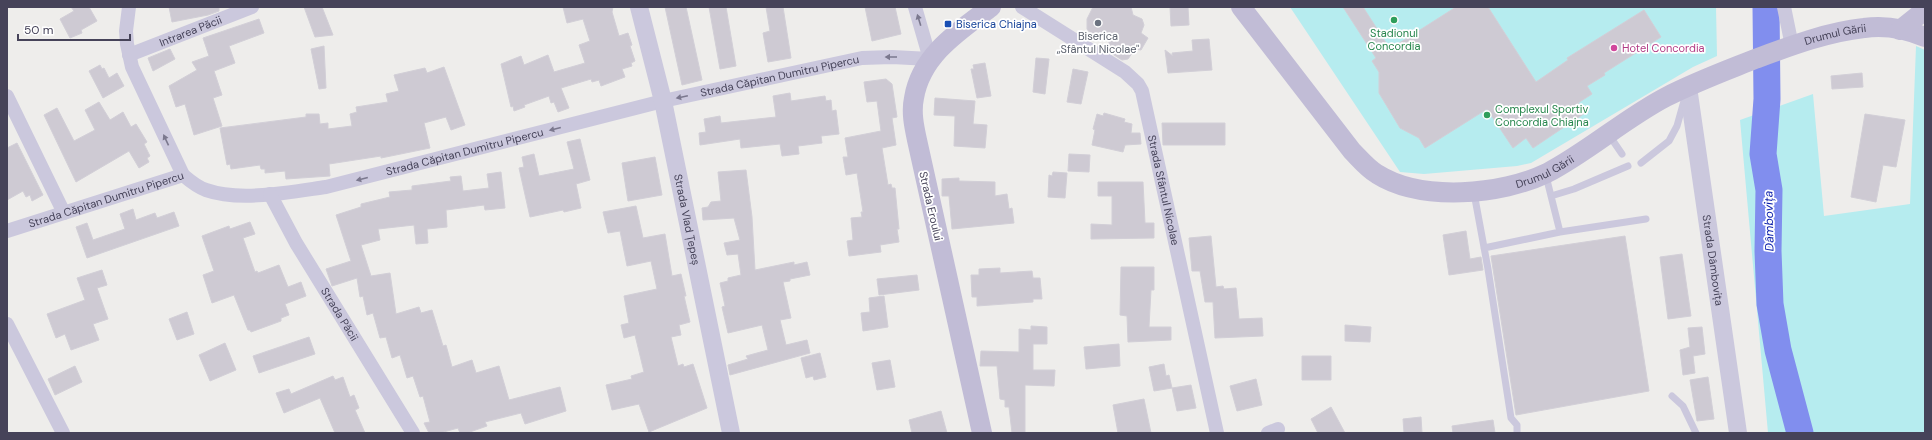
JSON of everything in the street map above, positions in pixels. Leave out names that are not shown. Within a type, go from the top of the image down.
[{"type":"main road","name":"Strada Eroului","points":[[982,433],[917,140],[913,115],[914,98],[917,85],[930,59],[943,44],[991,7]]},
{"type":"main road","name":"Drumul Gării","points":[[1241,7],[1352,151],[1364,164],[1378,174],[1403,186],[1434,191],[1473,191],[1512,185],[1545,174],[1588,148],[1659,101],[1720,73],[1789,47],[1844,31],[1864,28],[1900,30],[1925,37]]},
{"type":"main road","points":[[1900,30],[1925,10]]},
{"type":"street","points":[[129,7],[126,31],[129,54],[138,79],[183,175]]},
{"type":"street","name":"Intrarea Păcii","points":[[129,54],[252,7]]},
{"type":"street","name":"Strada Vlad Țepeș","points":[[639,7],[663,101],[732,433]]},
{"type":"street","points":[[915,7],[930,59]]},
{"type":"street","name":"Strada Sfântul Nicolae","points":[[1022,7],[1125,72],[1138,84],[1142,91],[1217,433]]},
{"type":"street","points":[[1784,7],[1789,47]]},
{"type":"street","name":"Strada Căpitan Dumitru Pipercu","points":[[7,231],[183,175],[192,183],[207,191],[236,195],[270,194],[326,187],[663,101],[862,58],[892,57],[930,59]]},
{"type":"street","name":"Strada Dâmbovița","points":[[1688,87],[1738,433]]},
{"type":"street","points":[[7,96],[64,213]]},
{"type":"street","name":"Strada Păcii","points":[[270,194],[296,243],[413,433]]},
{"type":"street","points":[[7,324],[64,433]]},
{"type":"lane","points":[[1641,163],[1669,141],[1677,126],[1688,87]]},
{"type":"lane","points":[[1608,134],[1622,154]]},
{"type":"lane","points":[[1551,196],[1574,189],[1628,166]]},
{"type":"lane","points":[[1545,174],[1560,232]]},
{"type":"lane","points":[[1473,191],[1484,248],[1511,418],[1517,425],[1517,433]]},
{"type":"lane","points":[[1484,248],[1560,232],[1646,219]]},
{"type":"lane","points":[[1672,396],[1683,406],[1696,433]]},
{"type":"shaded area","name":"Complexul Sportiv Concordia Chiajna","points":[[1290,7],[1716,7],[1717,56],[1693,67],[1531,163],[1517,166],[1424,174],[1400,172]]},
{"type":"shaded area","points":[[1916,46],[1925,50],[1925,433],[1768,433],[1740,120],[1813,94],[1824,216],[1910,204]]},
{"type":"building","points":[[71,7],[89,7],[97,21],[81,30],[82,33],[70,38],[60,19],[74,11]]},
{"type":"building","points":[[169,7],[219,7],[219,11],[208,15],[172,22]]},
{"type":"building","points":[[304,7],[322,7],[333,35],[315,37]]},
{"type":"building","points":[[563,7],[613,7],[612,12],[619,36],[628,33],[632,45],[630,46],[635,61],[631,63],[632,66],[622,69],[625,77],[601,86],[599,80],[592,82],[591,79],[561,88],[569,108],[558,112],[554,102],[551,103],[549,96],[524,105],[525,107],[514,111],[513,106],[511,107],[501,64],[521,56],[524,65],[548,55],[554,72],[585,63],[579,45],[590,41],[583,19],[567,23]]},
{"type":"building","points":[[665,7],[686,7],[702,80],[682,85]]},
{"type":"building","points":[[709,7],[726,7],[736,66],[720,69]]},
{"type":"building","points":[[766,7],[783,7],[791,58],[768,62],[763,33],[770,31]]},
{"type":"building","points":[[865,7],[895,7],[901,34],[872,41]]},
{"type":"building","points":[[1093,7],[1131,7],[1133,15],[1142,19],[1144,25],[1141,33],[1148,38],[1141,50],[1135,49],[1128,59],[1122,60],[1111,53],[1107,32],[1096,35],[1091,34],[1087,29],[1087,19]]},
{"type":"building","points":[[1170,7],[1188,7],[1189,25],[1171,26]]},
{"type":"building","points":[[1343,7],[1363,7],[1390,49],[1456,7],[1488,7],[1536,82],[1568,60],[1567,58],[1644,10],[1661,37],[1604,73],[1605,75],[1587,86],[1592,94],[1578,103],[1585,113],[1533,148],[1526,138],[1513,148],[1487,109],[1425,148],[1419,138],[1400,128],[1379,93],[1379,72],[1372,61],[1376,58]]},
{"type":"building","points":[[259,19],[264,33],[229,46],[235,63],[214,71],[222,95],[213,98],[222,126],[194,135],[185,104],[176,107],[169,86],[197,70],[192,62],[209,56],[203,38]]},
{"type":"building","points":[[1209,39],[1212,70],[1168,73],[1165,50],[1173,56],[1172,53],[1193,51],[1192,40]]},
{"type":"building","points":[[324,46],[326,88],[319,89],[311,49]]},
{"type":"building","points":[[170,49],[175,59],[153,71],[148,58]]},
{"type":"building","points":[[1036,58],[1049,59],[1045,94],[1033,92]]},
{"type":"building","points":[[985,63],[991,96],[977,98],[971,69],[974,69],[973,65]]},
{"type":"building","points":[[100,65],[102,69],[104,68],[109,78],[117,73],[124,86],[103,98],[89,71]]},
{"type":"building","points":[[444,67],[465,125],[451,130],[446,117],[424,123],[430,148],[381,158],[381,156],[329,164],[330,176],[286,179],[285,171],[265,173],[265,169],[261,169],[260,165],[231,169],[230,164],[227,165],[220,128],[306,117],[306,114],[319,114],[320,124],[328,123],[328,129],[352,126],[350,114],[357,112],[356,107],[388,102],[386,94],[399,91],[394,75],[425,68],[427,73]]},
{"type":"building","points":[[1073,69],[1088,72],[1081,104],[1067,102]]},
{"type":"building","points":[[1862,73],[1863,87],[1832,89],[1831,76]]},
{"type":"building","points":[[886,79],[892,84],[897,117],[892,118],[896,145],[882,148],[888,185],[891,184],[892,188],[895,188],[899,242],[880,245],[881,252],[849,256],[847,241],[853,240],[851,218],[862,217],[861,212],[863,212],[857,173],[846,175],[843,157],[848,157],[845,138],[881,131],[877,101],[867,102],[864,82]]},
{"type":"building","points":[[790,93],[791,101],[825,96],[826,101],[831,100],[832,111],[836,110],[839,134],[821,136],[822,143],[798,146],[799,154],[782,156],[780,144],[741,148],[740,139],[700,145],[699,133],[706,132],[704,119],[720,116],[721,123],[776,117],[773,96]]},
{"type":"building","points":[[935,98],[975,101],[973,124],[987,125],[985,148],[954,146],[955,116],[934,115]]},
{"type":"building","points":[[99,102],[110,120],[123,112],[131,127],[136,124],[147,142],[144,144],[150,156],[147,158],[149,162],[139,168],[129,151],[76,182],[44,115],[57,108],[74,141],[95,130],[85,110]]},
{"type":"building","points":[[1104,113],[1125,119],[1124,122],[1132,124],[1131,133],[1140,133],[1141,144],[1125,145],[1123,152],[1092,145],[1095,130],[1093,129],[1097,114],[1103,116]]},
{"type":"building","points":[[1865,114],[1905,120],[1896,167],[1883,165],[1876,202],[1851,197]]},
{"type":"building","points":[[1162,123],[1225,123],[1225,145],[1163,145]]},
{"type":"building","points":[[580,139],[590,180],[576,184],[581,208],[530,217],[519,168],[524,167],[522,157],[534,154],[539,176],[574,169],[567,142]]},
{"type":"building","points":[[17,143],[43,195],[32,201],[30,195],[26,197],[23,191],[7,200],[7,148]]},
{"type":"building","points":[[1069,154],[1090,155],[1089,172],[1068,171]]},
{"type":"building","points":[[655,157],[662,195],[628,201],[622,163]]},
{"type":"building","points":[[746,170],[752,217],[755,270],[794,262],[794,265],[807,262],[810,275],[783,282],[791,318],[780,320],[786,345],[807,340],[810,353],[730,375],[728,365],[748,359],[746,356],[768,350],[762,325],[728,333],[722,307],[725,306],[720,283],[728,281],[728,278],[741,275],[738,254],[727,255],[724,243],[740,240],[734,218],[703,220],[702,208],[708,207],[711,202],[721,201],[718,172]]},
{"type":"building","points":[[501,172],[505,208],[485,210],[484,205],[446,210],[447,227],[427,229],[428,243],[416,244],[414,225],[378,229],[380,240],[361,245],[371,276],[390,273],[396,314],[419,307],[421,313],[432,310],[443,346],[446,345],[452,367],[472,360],[476,373],[499,366],[509,400],[560,387],[566,411],[525,424],[521,413],[485,422],[487,426],[467,433],[460,433],[458,428],[440,433],[429,433],[424,423],[430,422],[423,396],[420,397],[413,376],[407,378],[400,355],[392,358],[386,337],[380,338],[373,313],[367,315],[363,296],[360,297],[357,278],[332,286],[326,269],[351,261],[336,215],[361,207],[361,204],[390,197],[389,192],[412,190],[412,186],[451,181],[450,177],[461,176],[463,191],[489,188],[487,174]]},
{"type":"building","points":[[1053,172],[1067,173],[1065,198],[1048,197],[1049,175],[1052,176]]},
{"type":"building","points":[[959,178],[959,181],[995,182],[995,196],[1007,194],[1009,209],[1012,208],[1014,223],[952,229],[949,196],[942,196],[942,179]]},
{"type":"building","points":[[1098,182],[1143,182],[1145,223],[1154,223],[1154,238],[1091,239],[1091,224],[1112,225],[1112,196],[1098,196]]},
{"type":"building","points":[[636,206],[643,238],[665,234],[672,276],[681,274],[690,322],[679,325],[681,335],[671,337],[678,366],[683,364],[684,367],[693,364],[707,408],[649,432],[639,404],[612,410],[606,385],[632,379],[631,376],[644,372],[635,335],[624,338],[621,325],[629,323],[624,296],[657,289],[651,261],[627,266],[620,231],[608,233],[603,212]]},
{"type":"building","points":[[133,209],[136,220],[155,213],[157,218],[174,212],[179,226],[87,258],[76,227],[87,223],[93,240],[125,229],[120,214]]},
{"type":"building","points":[[250,222],[255,234],[243,238],[255,272],[257,271],[258,273],[279,265],[288,287],[301,282],[306,296],[285,304],[289,315],[281,318],[281,321],[251,332],[248,330],[234,295],[212,303],[203,275],[214,271],[202,236],[229,226],[230,229]]},
{"type":"building","points":[[1466,231],[1470,259],[1481,257],[1483,270],[1449,275],[1443,235]]},
{"type":"building","points":[[1211,236],[1216,287],[1223,286],[1224,289],[1236,288],[1239,319],[1262,318],[1263,336],[1215,338],[1213,302],[1205,302],[1200,271],[1192,271],[1189,238]]},
{"type":"building","points":[[1625,236],[1649,391],[1516,415],[1491,256]]},
{"type":"building","points":[[1682,254],[1691,316],[1668,319],[1660,257]]},
{"type":"building","points":[[1121,267],[1154,267],[1154,290],[1151,290],[1149,327],[1171,327],[1171,340],[1128,342],[1127,316],[1120,315]]},
{"type":"building","points":[[1000,268],[1000,273],[1032,271],[1033,278],[1040,278],[1042,299],[1033,299],[1033,302],[977,306],[977,297],[972,297],[971,275],[979,275],[979,269]]},
{"type":"building","points":[[102,270],[107,285],[97,288],[108,319],[93,324],[99,340],[71,350],[65,334],[56,338],[47,314],[85,300],[77,278]]},
{"type":"building","points":[[917,275],[919,290],[879,295],[877,279]]},
{"type":"building","points":[[884,296],[888,327],[863,331],[861,313],[870,312],[869,298]]},
{"type":"building","points":[[187,312],[194,334],[177,340],[169,319]]},
{"type":"building","points":[[1345,325],[1371,327],[1370,342],[1345,341]]},
{"type":"building","points":[[1031,326],[1047,327],[1047,344],[1033,344],[1033,370],[1055,370],[1054,386],[1025,385],[1025,433],[1012,433],[1009,407],[1005,407],[1005,400],[1000,399],[997,366],[980,366],[981,351],[1019,352],[1019,329],[1031,330]]},
{"type":"building","points":[[1702,327],[1705,354],[1693,356],[1695,373],[1683,375],[1680,350],[1690,347],[1688,328]]},
{"type":"building","points":[[309,337],[315,354],[259,373],[253,356]]},
{"type":"building","points":[[225,343],[236,370],[210,381],[199,355]]},
{"type":"building","points":[[1119,344],[1120,366],[1086,369],[1084,347]]},
{"type":"building","points":[[820,353],[826,377],[814,380],[813,376],[806,378],[801,358]]},
{"type":"building","points":[[1302,356],[1331,356],[1331,380],[1302,380]]},
{"type":"building","points":[[890,360],[895,387],[877,390],[872,363]]},
{"type":"building","points":[[1164,364],[1166,376],[1169,375],[1172,388],[1154,391],[1149,367]]},
{"type":"building","points":[[75,366],[82,382],[55,395],[48,379]]},
{"type":"building","points":[[333,376],[335,380],[343,377],[350,397],[354,395],[359,408],[355,410],[365,433],[335,433],[320,398],[284,413],[276,393],[289,389],[291,394]]},
{"type":"building","points":[[1708,377],[1714,419],[1697,421],[1690,380]]},
{"type":"building","points":[[1256,379],[1262,405],[1237,411],[1230,386]]},
{"type":"building","points":[[1191,385],[1196,408],[1177,411],[1172,388]]},
{"type":"building","points":[[1144,399],[1151,433],[1118,433],[1113,405]]},
{"type":"building","points":[[1331,407],[1345,433],[1318,433],[1311,419]]},
{"type":"building","points":[[941,411],[947,433],[912,433],[909,420]]},
{"type":"building","points":[[1421,417],[1422,433],[1404,433],[1403,419]]},
{"type":"building","points":[[1493,420],[1495,433],[1453,433],[1452,426]]},
{"type":"waterway","name":"Dâmbovița","points":[[1766,7],[1767,99],[1763,154],[1769,190],[1768,251],[1770,304],[1778,350],[1800,433]]},
{"type":"place","name":"Stadionul Concordia","points":[[1394,20]]},
{"type":"place","name":"Biserica „Sfântul Nicolae\"","points":[[1098,23]]},
{"type":"place","name":"Biserica Chiajna","points":[[948,24]]},
{"type":"place","name":"Hotel Concordia","points":[[1614,48]]},
{"type":"place","name":"Complexul Sportiv Concordia Chiajna","points":[[1487,115]]}]
